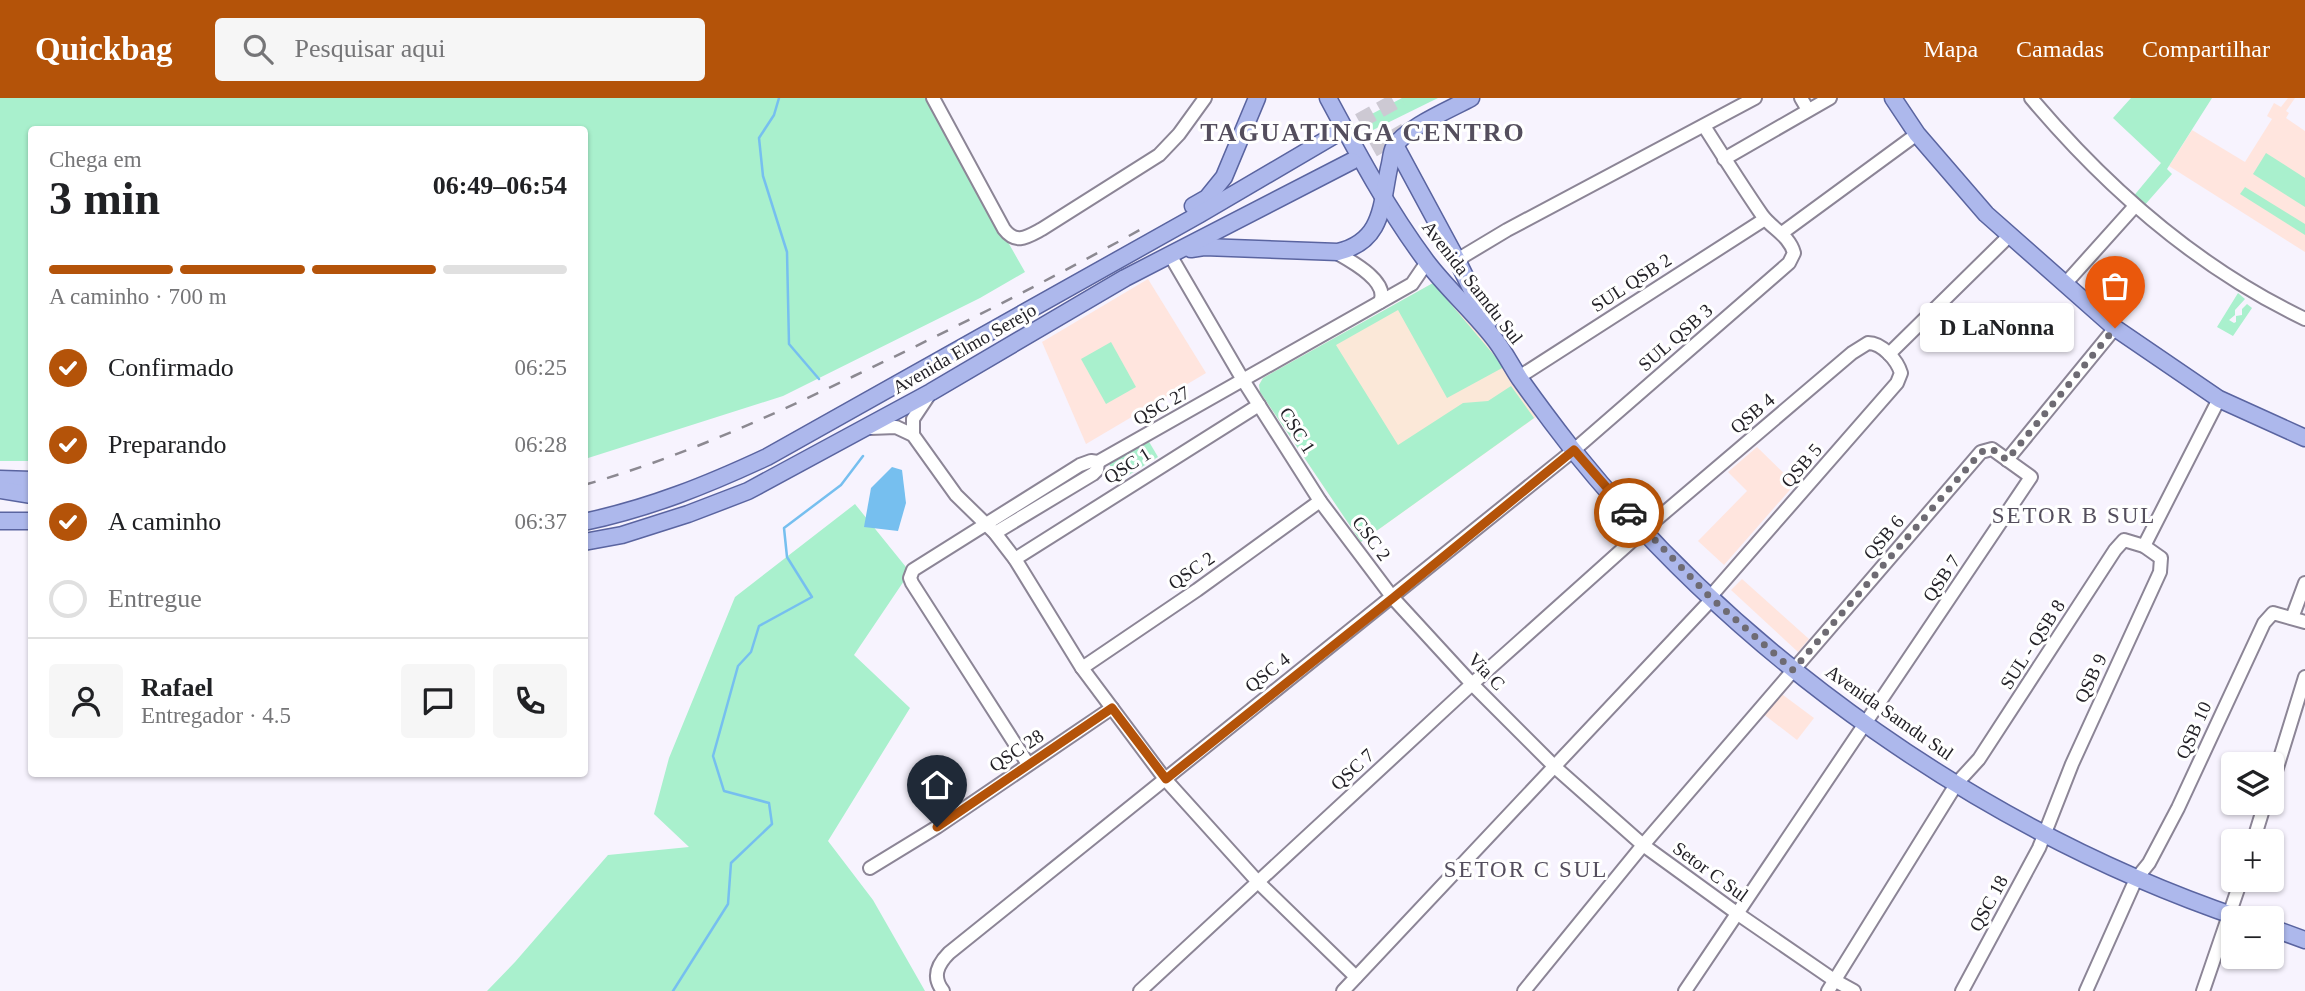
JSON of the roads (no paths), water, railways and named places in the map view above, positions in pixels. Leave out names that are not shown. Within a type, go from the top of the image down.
[{"type":"main road","points":[[1089,274],[1104,259],[1207,198],[1224,177],[1256,98]]},
{"type":"main road","points":[[1243,131],[1266,98]]},
{"type":"main road","name":"Avenida Samdu Sul","points":[[1328,98],[1353,153],[1427,262],[1496,341],[1519,377],[1574,450],[1644,530],[1711,598],[1793,670],[1866,724],[1957,783],[2045,833],[2136,879],[2221,911]]},
{"type":"main road","points":[[1170,255],[1204,247],[1335,252],[1356,248],[1368,237],[1380,218],[1395,145],[1412,131],[1471,98]]},
{"type":"main road","points":[[1893,98],[1917,134],[1961,186],[2010,235],[2115,328],[2219,399],[2305,438]]},
{"type":"main road","name":"Avenida Elmo Serejo","points":[[588,521],[659,503],[704,487],[768,457],[1338,134]]},
{"type":"main road","points":[[1395,145],[1457,260],[1496,341]]},
{"type":"main road","name":"Avenida Elmo Serejo","points":[[588,541],[662,522],[747,491],[931,392],[1125,278],[1353,153]]},
{"type":"main road","points":[[1427,262],[1457,260]]},
{"type":"main road","points":[[0,479],[28,480]]},
{"type":"main road","points":[[0,490],[28,494]]},
{"type":"main road","points":[[0,521],[28,521]]},
{"type":"main road","points":[[2284,932],[2305,940]]},
{"type":"street","points":[[933,98],[1004,229],[1010,237],[1017,240],[1042,229],[1159,155],[1179,134],[1205,98]]},
{"type":"street","points":[[1457,260],[1507,230],[1755,98]]},
{"type":"street","points":[[1801,98],[1808,110]]},
{"type":"street","points":[[1724,159],[1830,98]]},
{"type":"street","points":[[2031,98],[2088,163],[2182,244],[2267,301],[2305,319]]},
{"type":"street","points":[[1704,126],[1765,219],[1782,233],[1917,134]]},
{"type":"street","points":[[2065,284],[2135,206]]},
{"type":"street","name":"SUL QSB 2","points":[[1519,377],[1765,219]]},
{"type":"street","name":"SUL QSB 3","points":[[1393,598],[1574,450],[1782,270],[1793,257],[1792,247],[1782,233]]},
{"type":"street","points":[[1889,354],[2010,235]]},
{"type":"street","points":[[1335,252],[1364,269],[1381,293],[1380,302]]},
{"type":"street","name":"CSC 1","points":[[1170,255],[1243,380],[1320,501]]},
{"type":"street","name":"QSC 27","points":[[1028,764],[912,583],[910,578],[913,570],[1080,465],[1091,461],[1098,462],[1412,284],[1427,262]]},
{"type":"street","points":[[2007,460],[2115,328]]},
{"type":"street","name":"QSB 4","points":[[1644,530],[1852,353],[1862,346],[1874,343],[1889,354]]},
{"type":"street","name":"QSB 5","points":[[1711,598],[1898,383],[1902,373],[1889,354]]},
{"type":"street","points":[[913,435],[913,419],[931,392]]},
{"type":"street","points":[[2144,546],[2219,399]]},
{"type":"street","name":"QSC 1","points":[[1015,559],[1259,405]]},
{"type":"street","points":[[864,429],[895,427],[913,435],[956,495],[995,533],[1015,559],[1082,668],[1166,779],[1258,882],[1356,977]]},
{"type":"street","name":"QSB 6","points":[[1793,670],[1981,452],[1992,449],[2007,460]]},
{"type":"street","name":"QSB 7","points":[[1866,724],[2031,477],[2007,460]]},
{"type":"street","name":"QSC 27","points":[[995,533],[1087,479],[1097,470],[1098,462]]},
{"type":"street","name":"CSC 2","points":[[1320,501],[1393,598]]},
{"type":"street","name":"QSC 2","points":[[1082,668],[1197,590],[1320,501]]},
{"type":"street","name":"QSC 7","points":[[1140,991],[1472,684],[1644,530]]},
{"type":"street","name":"SUL - QSB 8","points":[[1957,783],[1979,759],[2119,544],[2124,540],[2144,546]]},
{"type":"street","name":"QSB 9","points":[[2045,833],[2072,764],[2160,572],[2161,558],[2144,546]]},
{"type":"street","points":[[2299,620],[2305,583]]},
{"type":"street","name":"Via C","points":[[1393,598],[1472,684],[1556,768]]},
{"type":"street","name":"QSC 4","points":[[943,991],[936,978],[942,961],[949,953],[1393,598]]},
{"type":"street","points":[[1343,991],[1556,768],[1711,598]]},
{"type":"street","name":"QSB 10","points":[[2136,879],[2149,863],[2178,808],[2264,623],[2273,613],[2299,620]]},
{"type":"street","points":[[1524,991],[1643,845],[1793,670]]},
{"type":"street","points":[[2282,752],[2305,677]]},
{"type":"street","name":"QSC 28","points":[[870,868],[937,827],[1112,708]]},
{"type":"street","points":[[1685,991],[1866,724]]},
{"type":"street","name":"Setor C Sul","points":[[1556,768],[1643,845],[1831,986],[1854,991]]},
{"type":"street","points":[[1831,986],[1957,783]]},
{"type":"street","name":"QSC 18","points":[[1962,991],[2031,865],[2045,833]]},
{"type":"street","points":[[2086,991],[2136,879]]},
{"type":"street","points":[[2203,991],[2221,952]]},
{"type":"water","points":[[892,467],[902,470],[906,503],[898,531],[864,527],[871,488]]},
{"type":"waterway","points":[[779,98],[774,115],[759,138],[763,176],[787,252],[789,344],[819,379]]},
{"type":"waterway","points":[[673,991],[728,904],[731,863],[772,824],[769,803],[724,791],[713,756],[738,666],[751,652],[759,626],[812,597],[787,557],[784,528],[841,485],[863,456]]},
{"type":"tunnel","points":[[1338,133],[1401,98]]},
{"type":"tunnel","points":[[1352,161],[1405,131]]},
{"type":"railway","points":[[588,484],[688,450],[788,407],[965,322],[1147,226]]},
{"type":"place","name":"D LaNonna","points":[[2115,328]]},
{"type":"district","name":"TAGUATINGA CENTRO","points":[[1363,132]]},
{"type":"district","name":"SETOR B SUL","points":[[2074,515]]},
{"type":"district","name":"SETOR C SUL","points":[[1526,869]]}]
